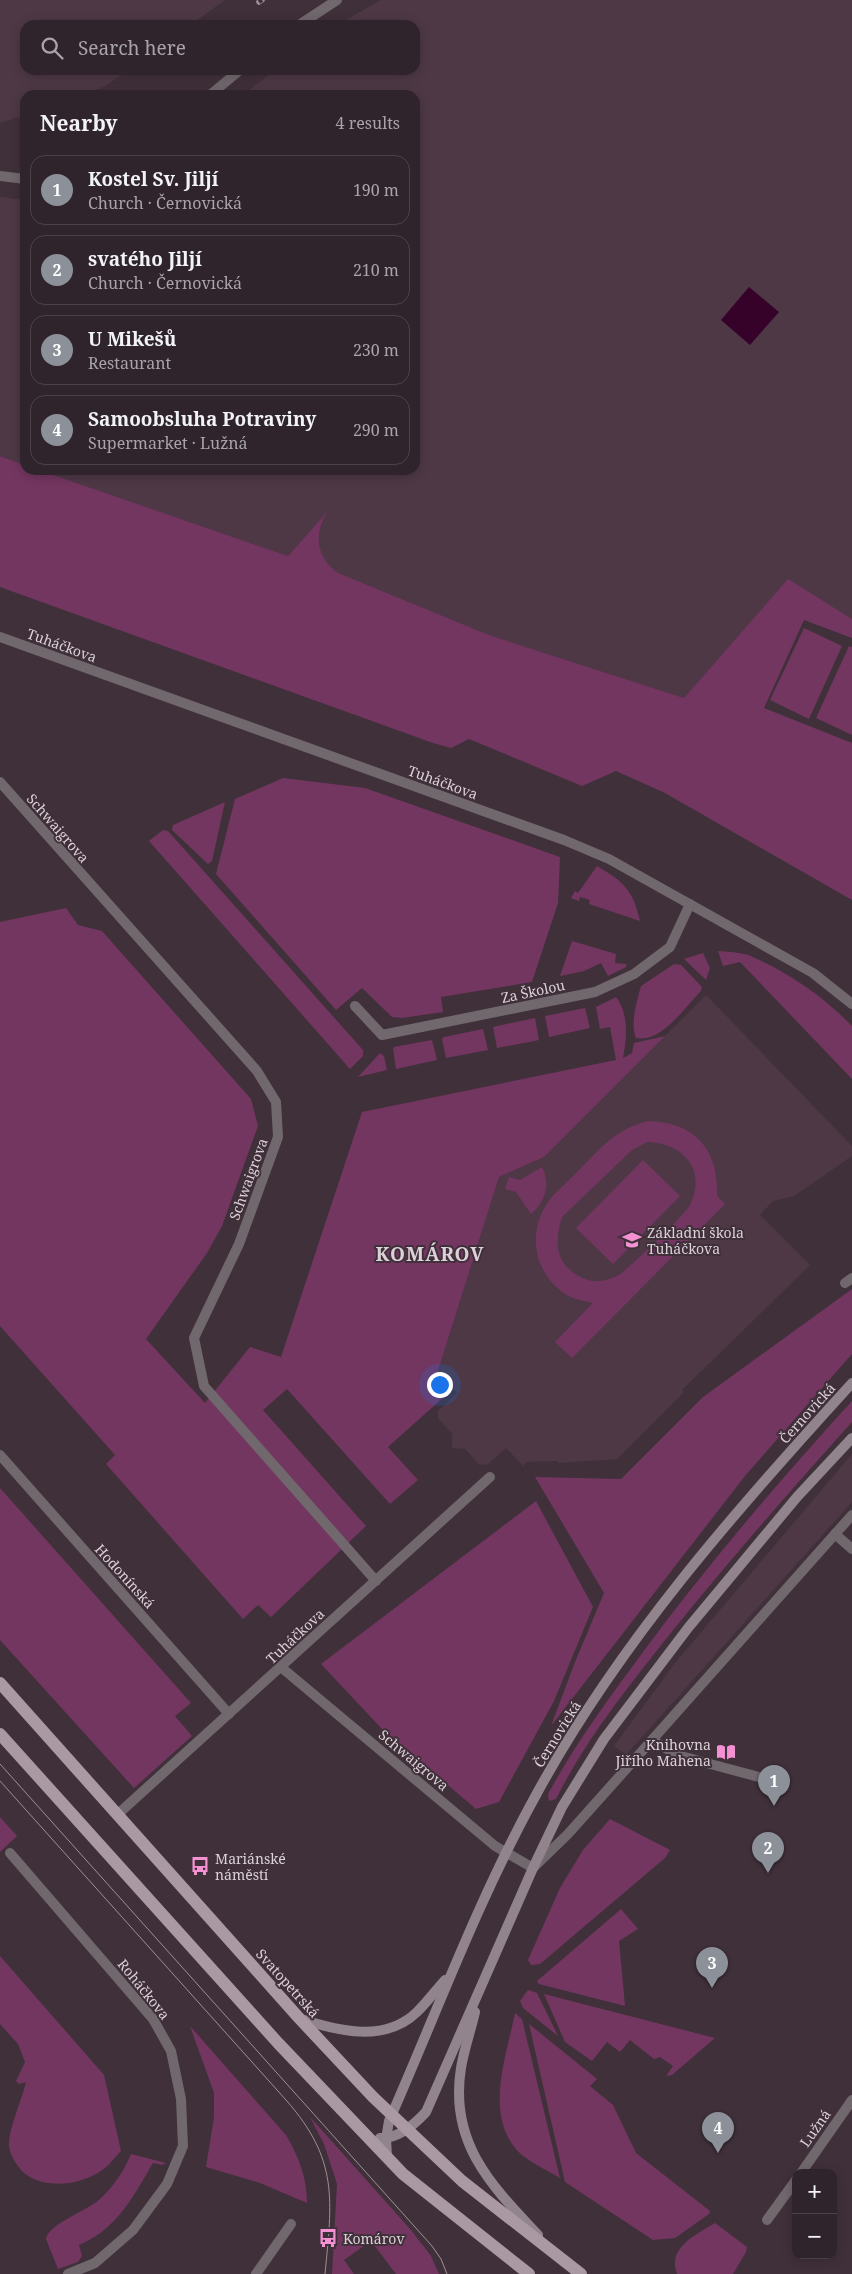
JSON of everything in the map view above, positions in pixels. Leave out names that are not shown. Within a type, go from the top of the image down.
[{"type":"main road","name":"Černovická","points":[[387,2157],[386,2139],[391,2115],[452,1972],[506,1853],[536,1794],[580,1719],[663,1605],[770,1472],[852,1384]]},
{"type":"main road","points":[[369,2138],[386,2139],[406,2130],[426,2112],[533,1868],[562,1807],[604,1739],[688,1628],[797,1497],[852,1438]]},
{"type":"main road","name":"Svatopetrská","points":[[0,1683],[299,2018],[391,2115],[462,2182],[582,2274]]},
{"type":"main road","points":[[0,1734],[278,2043],[403,2174],[528,2274]]},
{"type":"main road","points":[[299,2018],[330,2029],[357,2033],[389,2029],[416,2013],[452,1972]]},
{"type":"main road","points":[[484,1978],[461,2068],[460,2112],[466,2136],[475,2159],[506,2202],[563,2261]]},
{"type":"street","points":[[307,20],[337,0]]},
{"type":"street","points":[[216,90],[234,75]]},
{"type":"street","points":[[0,176],[20,178]]},
{"type":"street","name":"Tuháčkova","points":[[0,637],[564,840],[609,859],[813,973],[852,1004]]},
{"type":"street","name":"Schwaigrova","points":[[0,782],[257,1071],[276,1102],[278,1137],[239,1244],[194,1338],[204,1386],[376,1582]]},
{"type":"street","name":"Za Školou","points":[[355,1006],[382,1036],[594,992],[634,974],[670,947],[690,904]]},
{"type":"street","name":"Hodonínská","points":[[0,1456],[229,1714]]},
{"type":"street","name":"Tuháčkova","points":[[118,1814],[282,1668],[300,1648],[376,1582],[490,1477]]},
{"type":"street","points":[[533,1868],[563,1839],[852,1515]]},
{"type":"street","points":[[835,1534],[852,1549]]},
{"type":"street","name":"Schwaigrova","points":[[282,1668],[506,1853],[533,1868]]},
{"type":"street","points":[[652,1740],[676,1754],[770,1780]]},
{"type":"street","name":"Roháčkova","points":[[10,1853],[153,2019],[172,2051],[181,2099],[183,2146],[167,2184],[133,2230],[95,2263],[68,2274]]},
{"type":"street","name":"Lužná","points":[[803,2169],[852,2100]]},
{"type":"street","points":[[767,2220],[792,2186]]},
{"type":"street","points":[[256,2274],[291,2224]]},
{"type":"shaded area","points":[[0,0],[225,0],[197,20],[20,20],[20,75],[121,75],[104,87],[95,90],[20,90],[20,117],[0,123]]},
{"type":"shaded area","points":[[381,0],[852,0],[852,619],[788,580],[684,698],[489,635],[337,573],[322,557],[319,548],[318,537],[325,515],[288,556],[53,475],[420,475],[420,90],[249,90],[269,75],[420,75],[420,20],[346,20]]},
{"type":"shaded area","points":[[0,197],[20,199],[20,463],[0,456]]},
{"type":"shaded area","points":[[749,287],[779,312],[750,345],[721,320]]},
{"type":"shaded area","points":[[0,456],[20,463],[20,475],[53,475],[288,556],[328,511],[320,528],[319,544],[325,560],[338,573],[489,635],[684,698],[788,579],[852,619],[852,638],[804,620],[764,708],[852,743],[852,900],[665,793],[616,771],[582,786],[469,739],[451,748],[433,743],[0,587]]},
{"type":"shaded area","points":[[804,628],[842,646],[809,719],[770,700]]},
{"type":"shaded area","points":[[849,646],[852,647],[852,735],[816,718]]},
{"type":"shaded area","points":[[283,778],[365,788],[560,857],[558,903],[532,982],[441,997],[443,1012],[402,1018],[392,1017],[362,988],[336,1010],[216,874],[235,799]]},
{"type":"shaded area","points":[[225,802],[212,861],[208,864],[172,830],[173,825]]},
{"type":"shaded area","points":[[163,830],[168,831],[363,1050],[363,1056],[350,1069],[149,841]]},
{"type":"shaded area","points":[[597,866],[621,882],[626,888],[634,902],[640,921],[589,904],[590,900],[580,897],[579,901],[571,898],[575,891],[578,893]]},
{"type":"shaded area","points":[[66,908],[78,925],[102,931],[251,1099],[258,1126],[222,1226],[207,1253],[146,1339],[205,1403],[250,1347],[281,1357],[362,1112],[616,1060],[610,1027],[600,1029],[596,1007],[616,997],[623,1011],[626,1026],[623,1058],[632,1053],[634,1043],[665,1036],[544,1157],[499,1177],[438,1371],[446,1395],[388,1447],[418,1480],[390,1504],[287,1389],[263,1410],[366,1526],[271,1617],[258,1605],[243,1619],[106,1464],[115,1455],[0,1326],[0,922]]},
{"type":"shaded area","points":[[572,941],[616,954],[615,963],[626,964],[626,967],[608,976],[601,963],[584,971],[560,976]]},
{"type":"shaded area","points":[[718,951],[751,956],[782,971],[842,1016],[852,1026],[852,1079],[740,962],[723,966]]},
{"type":"shaded area","points":[[703,953],[710,968],[706,980],[684,959]]},
{"type":"shaded area","points":[[674,964],[681,965],[702,987],[701,991],[664,1030],[646,1038],[636,1038],[634,1019],[641,986]]},
{"type":"shaded area","name":"Základní škola Tuháčkova","points":[[706,995],[852,1146],[852,1156],[794,1196],[773,1201],[760,1215],[810,1265],[682,1390],[684,1392],[617,1459],[559,1463],[557,1461],[526,1462],[523,1466],[506,1448],[487,1465],[479,1464],[465,1449],[452,1448],[452,1434],[438,1418],[438,1411],[457,1393],[438,1371],[499,1177],[544,1157]]},
{"type":"shaded area","points":[[585,1008],[590,1028],[549,1037],[545,1016]]},
{"type":"shaded area","points":[[535,1018],[539,1040],[497,1048],[493,1027]]},
{"type":"shaded area","points":[[483,1029],[488,1050],[446,1058],[442,1039],[444,1037]]},
{"type":"shaded area","points":[[432,1040],[437,1060],[396,1069],[394,1047]]},
{"type":"shaded area","points":[[380,1053],[384,1056],[387,1070],[358,1077]]},
{"type":"shaded area","points":[[648,1121],[664,1123],[691,1133],[701,1141],[714,1165],[717,1196],[725,1204],[572,1358],[555,1342],[593,1303],[568,1296],[544,1272],[536,1249],[538,1225],[548,1202],[559,1189],[610,1140]],"holes":[[[647,1142],[672,1147],[681,1153],[694,1170],[695,1192],[690,1205],[669,1229],[620,1274],[600,1281],[586,1280],[578,1276],[565,1264],[559,1252],[558,1231],[562,1217],[632,1150]]]},
{"type":"shaded area","points":[[643,1160],[680,1196],[613,1264],[576,1228]]},
{"type":"shaded area","points":[[542,1167],[546,1180],[545,1193],[540,1204],[531,1214],[516,1192],[505,1189],[509,1177],[520,1180]]},
{"type":"shaded area","points":[[852,1289],[852,1354],[745,1476],[551,1726],[604,1593],[535,1477],[621,1479],[703,1397]]},
{"type":"shaded area","points":[[852,1401],[852,1422],[759,1527],[670,1634],[594,1734],[556,1799],[549,1801],[548,1794],[581,1739],[668,1619],[744,1524]]},
{"type":"shaded area","points":[[852,1454],[852,1502],[626,1755],[614,1746],[675,1663]]},
{"type":"shaded area","points":[[0,1488],[191,1703],[175,1716],[192,1736],[134,1788],[0,1640]]},
{"type":"shaded area","points":[[536,1501],[593,1607],[554,1701],[499,1802],[476,1809],[382,1729],[321,1664]]},
{"type":"shaded area","points":[[0,1817],[17,1836],[0,1852]]},
{"type":"shaded area","points":[[610,1819],[670,1850],[665,1858],[540,1964],[531,1965],[528,1960],[560,1888],[583,1850]]},
{"type":"shaded area","points":[[621,1909],[638,1929],[619,1941],[625,2006],[539,1984],[537,1981]]},
{"type":"shaded area","points":[[0,1956],[104,2075],[121,2151],[105,2168],[96,2174],[64,2184],[42,2182],[23,2172],[11,2154],[9,2146],[10,2136],[26,2082],[19,2084],[16,2081],[25,2062],[18,2044],[0,2024]]},
{"type":"shaded area","points":[[528,1990],[537,1993],[558,2036],[523,2008],[520,2001]]},
{"type":"shaded area","points":[[544,1994],[715,2038],[672,2075],[666,2076],[673,2066],[660,2057],[654,2059],[630,2040],[620,2052],[607,2042],[592,2061],[565,2042]]},
{"type":"shaded area","points":[[515,2013],[522,2019],[560,2178],[529,2160],[515,2148],[506,2133],[501,2117],[501,2082]]},
{"type":"shaded area","points":[[529,2024],[597,2079],[590,2086],[613,2105],[636,2153],[710,2211],[709,2214],[675,2238],[653,2240],[565,2182]]},
{"type":"shaded area","points":[[190,2026],[286,2135],[295,2151],[301,2168],[306,2185],[307,2203],[260,2183],[206,2167],[214,2117],[214,2093]]},
{"type":"shaded area","points":[[310,2117],[411,2230],[431,2256],[439,2274],[396,2274],[371,2241],[344,2260],[354,2274],[332,2274],[337,2184],[324,2144]]},
{"type":"shaded area","points":[[131,2154],[166,2163],[162,2165],[153,2163],[131,2200],[114,2221],[104,2230],[79,2245],[82,2256],[78,2262],[58,2269],[46,2239],[48,2233],[100,2199],[118,2178]]},
{"type":"shaded area","points":[[715,2223],[747,2247],[733,2274],[677,2274],[676,2256],[680,2249],[692,2237]]},
{"type":"tram line","points":[[0,1764],[432,2246],[441,2259],[447,2274]]},
{"type":"tram line","points":[[0,1781],[286,2100],[303,2122],[315,2142],[328,2182],[330,2202],[325,2274]]},
{"type":"place","name":"Základní škola Tuháčkova","points":[[632,1240]]},
{"type":"place","name":"Knihovna Jiřího Mahena","points":[[726,1752]]},
{"type":"place","name":"Kostel Sv. Jiljí","points":[[774,1806]]},
{"type":"place","name":"Mariánské náměstí","points":[[200,1866]]},
{"type":"place","name":"svatého Jiljí","points":[[768,1873]]},
{"type":"place","name":"U Mikešů","points":[[712,1988]]},
{"type":"place","name":"Samoobsluha Potraviny","points":[[718,2153]]},
{"type":"place","name":"Komárov","points":[[328,2238]]},
{"type":"district","name":"KOMÁROV","points":[[430,1254]]}]
